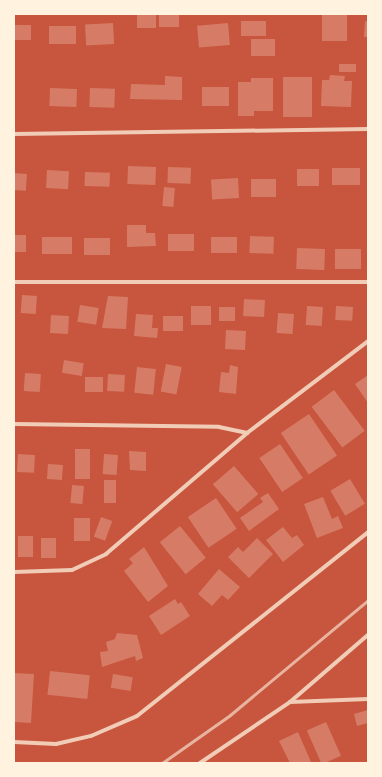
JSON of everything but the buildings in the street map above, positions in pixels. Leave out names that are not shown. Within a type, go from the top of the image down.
[{"type":"street","points":[[14,134],[368,129]]},
{"type":"street","points":[[14,282],[368,282]]},
{"type":"street","points":[[14,572],[72,570],[92,563],[247,433],[368,341]]},
{"type":"street","points":[[14,424],[219,427],[247,433]]},
{"type":"street","points":[[14,742],[63,742],[103,732],[137,716],[368,532]]},
{"type":"street","points":[[200,763],[290,702],[368,635]]},
{"type":"street","points":[[290,702],[368,699]]},
{"type":"railway","points":[[162,763],[230,715],[368,600]]}]
